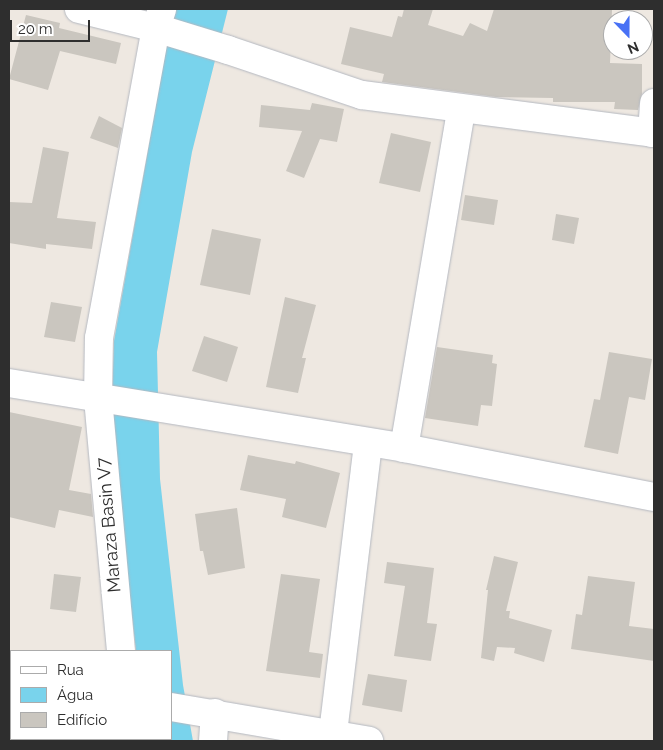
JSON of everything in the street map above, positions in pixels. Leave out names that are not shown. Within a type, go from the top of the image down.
[{"type":"street","points":[[79,9],[159,18],[228,50],[362,96],[653,133],[654,102]]},
{"type":"street","name":"Maraza Basin V7","points":[[121,650],[98,399],[99,338],[159,18]]},
{"type":"street","points":[[404,448],[461,110]]},
{"type":"street","points":[[9,383],[404,448],[654,497]]},
{"type":"street","points":[[333,734],[368,443]]},
{"type":"street","points":[[172,707],[215,713],[369,741]]},
{"type":"street","points":[[213,741],[215,713]]},
{"type":"water","points":[[173,9],[228,9],[192,152],[157,352],[160,479],[183,685],[193,741],[146,740],[172,740],[172,650],[136,650],[111,429],[114,341]]},
{"type":"building","points":[[404,9],[433,9],[428,25],[463,36],[470,23],[487,31],[494,9],[612,10],[603,10],[603,60],[610,60],[610,63],[642,64],[642,94],[638,110],[614,109],[615,102],[553,102],[553,98],[496,97],[382,82],[384,74],[341,64],[350,27],[392,37],[398,16],[402,17]]},
{"type":"building","points":[[26,15],[60,23],[59,28],[121,43],[116,64],[60,51],[48,90],[9,79]]},
{"type":"building","points":[[312,103],[344,109],[337,142],[320,139],[304,178],[286,171],[302,131],[259,127],[261,105],[310,110]]},
{"type":"building","points":[[99,116],[122,128],[118,148],[90,138]]},
{"type":"building","points":[[391,133],[431,142],[420,192],[379,183]]},
{"type":"building","points":[[43,147],[69,152],[57,218],[96,222],[92,249],[46,244],[46,249],[9,243],[9,202],[32,203]]},
{"type":"building","points":[[465,195],[498,200],[494,225],[461,220]]},
{"type":"building","points":[[556,214],[579,218],[574,244],[552,240]]},
{"type":"building","points":[[212,229],[261,239],[250,295],[200,285]]},
{"type":"building","points":[[285,297],[316,305],[302,358],[306,358],[298,393],[266,387]]},
{"type":"building","points":[[51,302],[82,307],[75,342],[44,337]]},
{"type":"building","points":[[204,336],[238,347],[227,382],[192,371]]},
{"type":"building","points":[[437,347],[493,355],[492,363],[497,364],[492,406],[481,405],[478,426],[425,418]]},
{"type":"building","points":[[609,352],[652,359],[645,400],[629,397],[618,454],[584,447],[594,399],[600,400]]},
{"type":"building","points":[[9,412],[82,427],[69,490],[91,494],[93,517],[59,510],[55,528],[9,517]]},
{"type":"building","points":[[248,455],[295,464],[296,461],[340,473],[326,528],[282,517],[286,499],[240,490]]},
{"type":"building","points":[[237,508],[245,568],[208,575],[203,551],[200,551],[195,514]]},
{"type":"building","points":[[494,556],[518,562],[506,611],[510,611],[509,618],[552,630],[544,662],[514,653],[515,648],[497,647],[494,661],[481,658],[488,590],[486,590]]},
{"type":"building","points":[[387,562],[434,568],[427,623],[437,624],[431,661],[394,656],[405,586],[384,583]]},
{"type":"building","points":[[54,574],[81,577],[76,612],[50,609]]},
{"type":"building","points":[[281,574],[320,579],[309,652],[323,654],[320,678],[266,671]]},
{"type":"building","points":[[588,576],[635,582],[629,626],[654,629],[654,661],[571,649],[576,614],[582,615]]},
{"type":"building","points":[[368,674],[407,680],[402,712],[362,705]]}]
